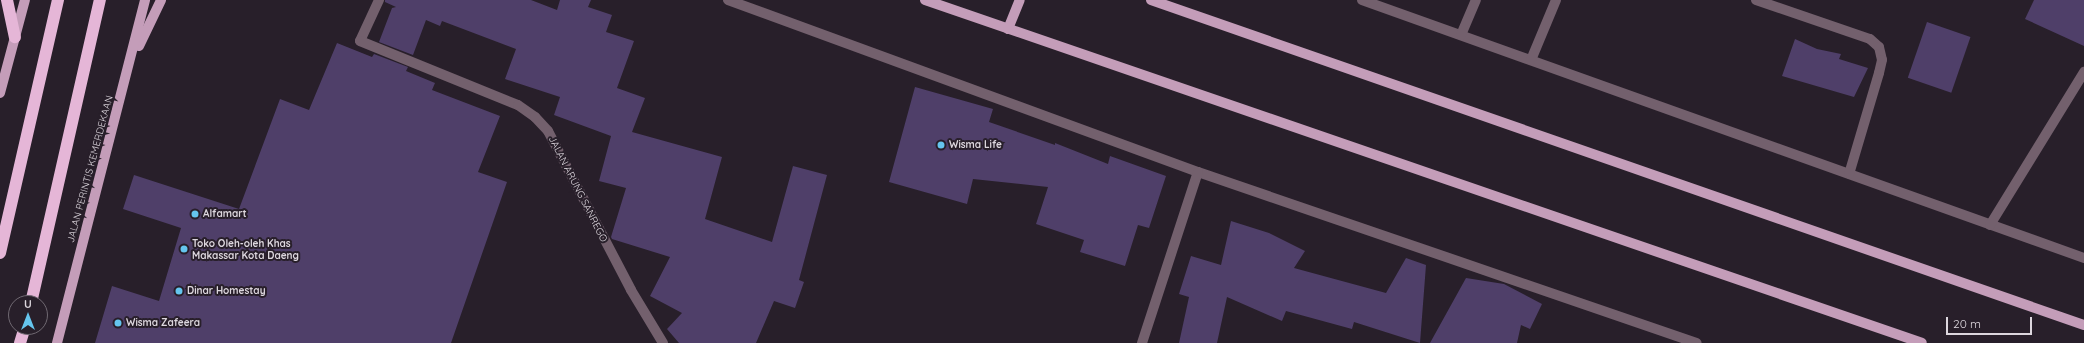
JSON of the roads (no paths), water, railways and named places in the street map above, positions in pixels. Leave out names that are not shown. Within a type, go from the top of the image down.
[{"type":"highway","points":[[7,0],[15,37]]},
{"type":"highway","points":[[0,253],[58,0]]},
{"type":"highway","points":[[33,295],[100,0]]},
{"type":"main road","points":[[0,92],[25,0]]},
{"type":"main road","name":"JALAN PERINTIS KEMERDEKAAN","points":[[57,343],[145,0]]},
{"type":"main road","points":[[128,67],[161,0]]},
{"type":"main road","points":[[925,0],[1922,343]]},
{"type":"main road","points":[[1008,29],[1020,0]]},
{"type":"main road","points":[[1151,0],[2084,325]]},
{"type":"street","name":"JALAN ARUNG SANREGO","points":[[379,0],[360,40],[518,105],[535,117],[548,131],[630,290],[663,343]]},
{"type":"street","points":[[728,0],[1198,172],[1697,343]]},
{"type":"street","points":[[1362,0],[2084,258]]},
{"type":"street","points":[[1461,35],[1476,0]]},
{"type":"street","points":[[1531,60],[1556,0]]},
{"type":"street","points":[[1756,0],[1870,39],[1879,47],[1882,60],[1879,73],[1849,174]]},
{"type":"street","points":[[1990,224],[2084,72]]},
{"type":"street","points":[[1142,343],[1198,172]]},
{"type":"place","name":"Wisma Life","points":[[941,145]]},
{"type":"place","name":"Alfamart","points":[[195,214]]},
{"type":"place","name":"Toko Oleh-oleh Khas Makassar Kota Daeng","points":[[184,249]]},
{"type":"place","name":"Dinar Homestay","points":[[179,291]]},
{"type":"place","name":"Wisma Zafeera","points":[[118,323]]}]
